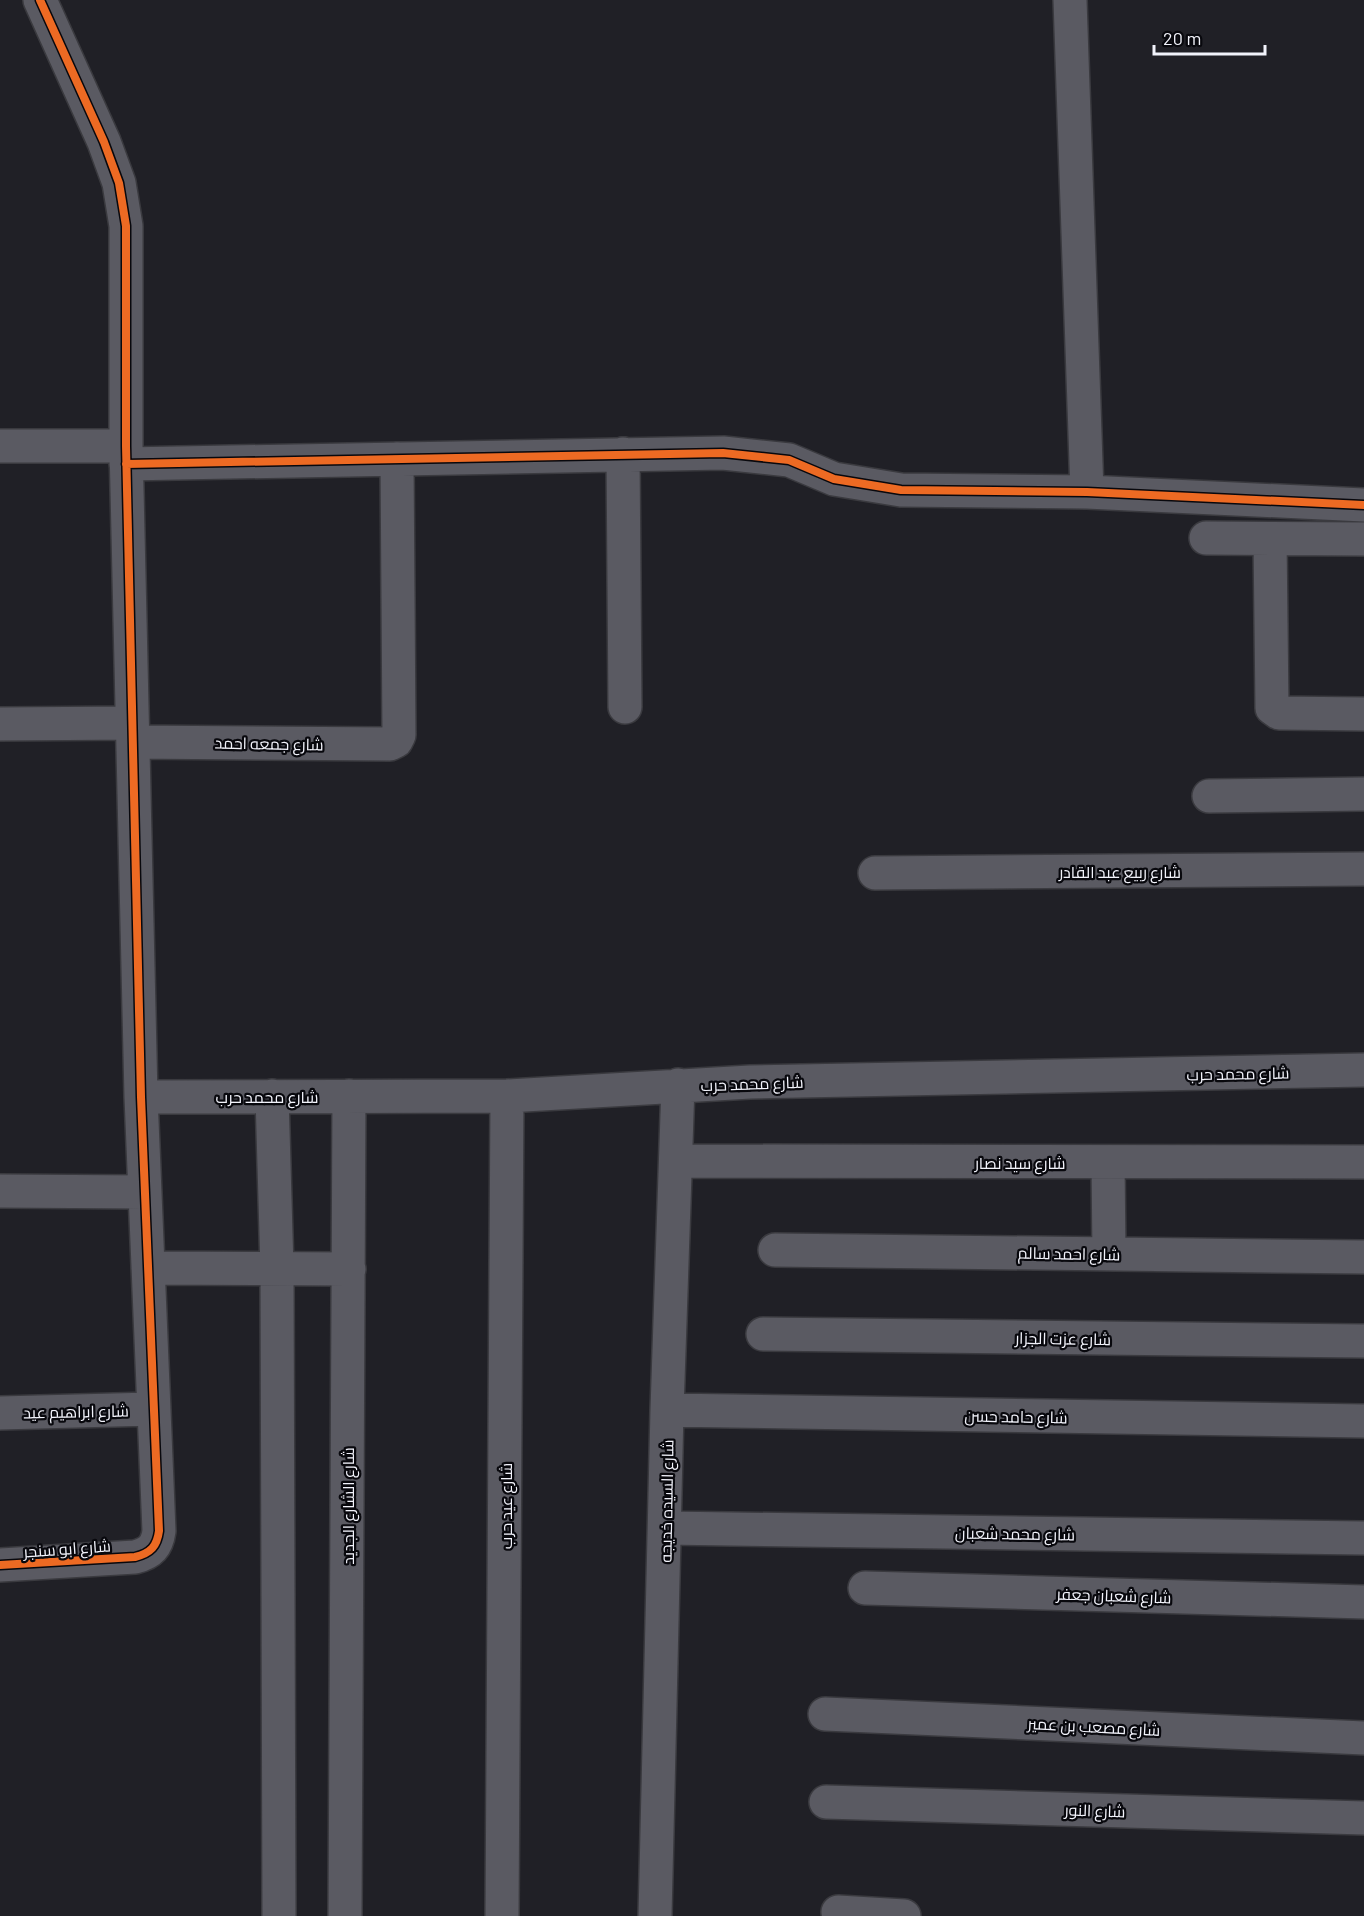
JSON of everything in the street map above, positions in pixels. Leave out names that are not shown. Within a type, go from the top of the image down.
[{"type":"street","points":[[40,0],[104,142],[119,183],[126,226],[126,455],[141,1096],[152,1409]]},
{"type":"street","points":[[1070,0],[1087,492]]},
{"type":"street","points":[[0,446],[126,455],[397,459],[723,453],[789,460],[834,479],[901,490],[1087,492],[1364,505]]},
{"type":"street","points":[[623,454],[625,707]]},
{"type":"street","name":"شارع جمعه احمد","points":[[0,724],[390,744],[396,741],[399,735],[397,459]]},
{"type":"street","points":[[1206,538],[1364,539]]},
{"type":"street","points":[[1270,539],[1272,708],[1279,713],[1364,714]]},
{"type":"street","points":[[1209,796],[1364,794]]},
{"type":"street","name":"شارع ربيع عبد القادر","points":[[875,873],[1364,869]]},
{"type":"street","name":"شارع محمد حرب","points":[[141,1096],[507,1096],[762,1082],[1364,1070]]},
{"type":"street","name":"شارع السيده خديجه","points":[[656,1916],[667,1410],[678,1085]]},
{"type":"street","points":[[272,1096],[277,1269],[279,1916]]},
{"type":"street","name":"شارع الشارع الجديد","points":[[345,1916],[349,1096]]},
{"type":"street","name":"شارع عيد حرب","points":[[502,1916],[507,1096]]},
{"type":"street","name":"شارع سيد نصار","points":[[676,1161],[1364,1162]]},
{"type":"street","points":[[1108,1162],[1108,1254]]},
{"type":"street","points":[[0,1191],[144,1191]]},
{"type":"street","name":"شارع احمد سالم","points":[[775,1250],[1364,1257]]},
{"type":"street","points":[[148,1268],[349,1269]]},
{"type":"street","name":"شارع عزت الجزار","points":[[763,1334],[1364,1341]]},
{"type":"street","name":"شارع ابراهيم عيد","points":[[0,1413],[152,1409]]},
{"type":"street","name":"شارع ابو سنجر","points":[[0,1565],[135,1557],[152,1550],[159,1531],[152,1409]]},
{"type":"street","name":"شارع حامد حسن","points":[[667,1410],[1364,1421]]},
{"type":"street","name":"شارع محمد شعبان","points":[[666,1528],[1364,1538]]},
{"type":"street","name":"شارع شعبان جعفر","points":[[865,1588],[1364,1602]]},
{"type":"street","name":"شارع مصعب بن عمير","points":[[825,1714],[1364,1738]]},
{"type":"street","name":"شارع النور","points":[[826,1802],[1364,1818]]},
{"type":"street","points":[[838,1912],[904,1916]]},
{"type":"cycle path","points":[[0,1565],[135,1557],[152,1548],[157,1541],[159,1531],[141,1097],[126,446],[126,226],[119,183],[104,142],[40,0]]},
{"type":"cycle path","points":[[126,464],[723,453],[789,460],[834,479],[901,490],[1087,492],[1364,505]]}]
